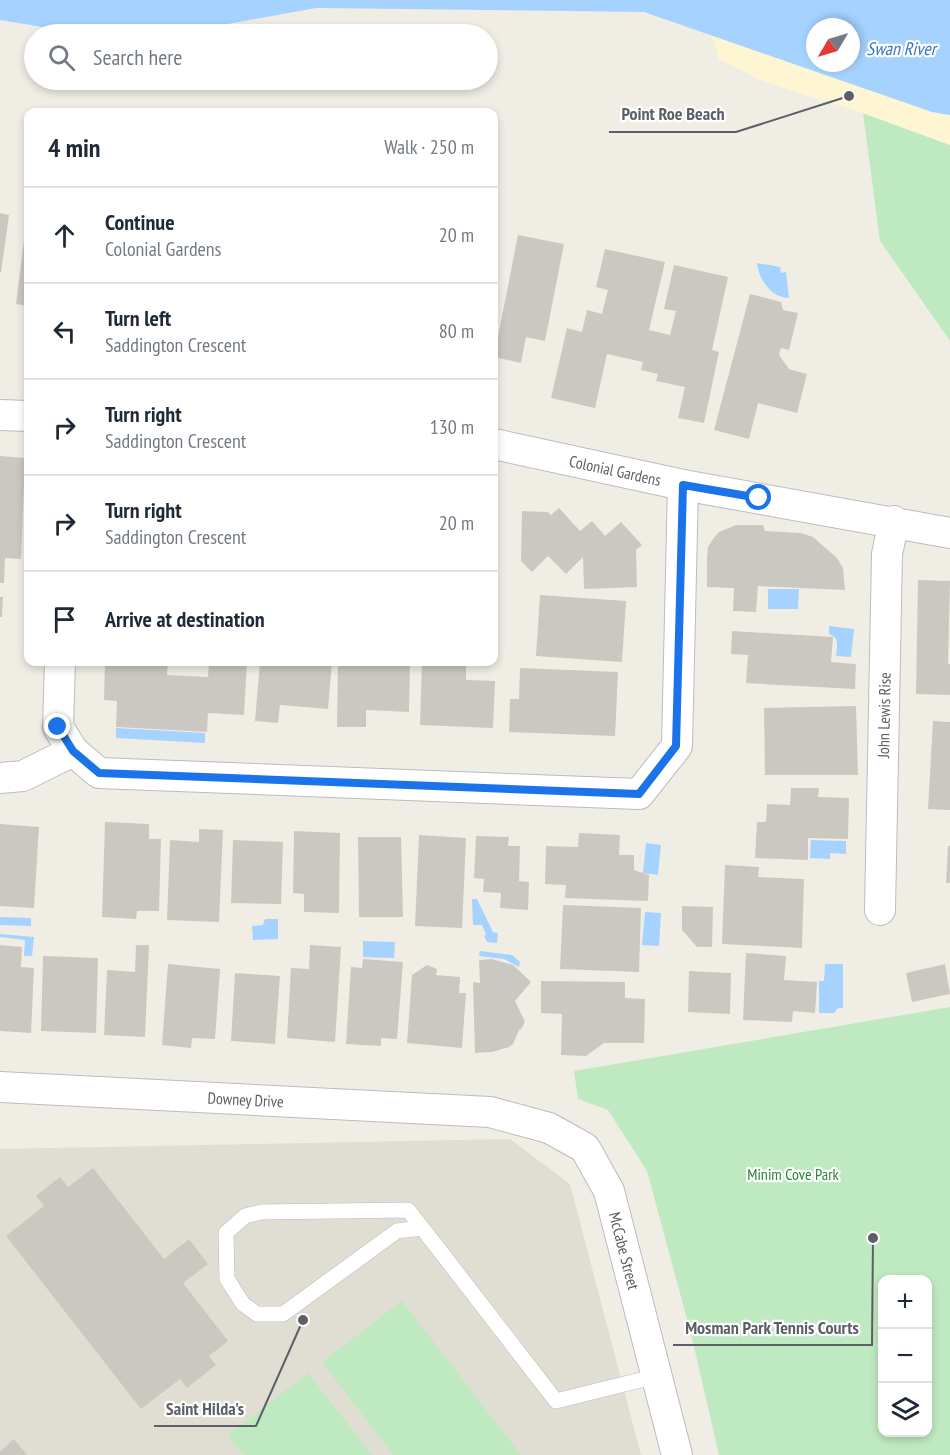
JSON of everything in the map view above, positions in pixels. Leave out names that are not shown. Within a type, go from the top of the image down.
[{"type":"street","points":[[0,415],[24,416]]},
{"type":"street","name":"Colonial Gardens","points":[[498,445],[683,485],[894,521],[950,533]]},
{"type":"street","points":[[60,666],[58,727],[73,751],[99,773],[639,794],[676,746],[683,485]]},
{"type":"street","name":"John Lewis Rise","points":[[880,910],[887,554],[894,521]]},
{"type":"street","points":[[0,778],[23,776],[73,751]]},
{"type":"street","name":"Downey Drive","points":[[0,1087],[490,1112]]},
{"type":"street","name":"McCabe Street","points":[[490,1112],[549,1128],[585,1148],[609,1191],[678,1455]]},
{"type":"lane","points":[[422,1228],[397,1231],[283,1314],[258,1314],[243,1304],[227,1279],[226,1233],[245,1216],[261,1212],[408,1210],[422,1228],[556,1401],[657,1376]]},
{"type":"shaded area","points":[[510,1139],[570,1184],[641,1455],[0,1455],[0,1149]]},
{"type":"green space","points":[[863,113],[950,145],[950,341],[880,241]]},
{"type":"green space","name":"Minim Cove Park","points":[[950,1007],[950,1455],[719,1455],[691,1334],[647,1171],[608,1110],[578,1099],[574,1071]]},
{"type":"green space","points":[[402,1301],[521,1455],[393,1455],[322,1362]]},
{"type":"green space","points":[[308,1373],[372,1455],[244,1455],[228,1435]]},
{"type":"sand","points":[[711,35],[806,68],[806,72],[817,72],[932,112],[950,115],[950,145],[863,113],[762,81],[719,59]]},
{"type":"water","name":"Swan River","points":[[0,0],[950,0],[950,115],[932,112],[817,72],[860,72],[860,18],[806,18],[806,68],[644,12],[316,8],[227,24],[24,24],[0,20]]},
{"type":"water","points":[[757,263],[780,267],[781,273],[786,272],[789,298],[777,295],[767,287],[760,276]]},
{"type":"water","points":[[768,589],[799,589],[798,609],[768,609]]},
{"type":"water","points":[[829,626],[854,629],[851,657],[836,656],[837,643],[835,638],[829,634]]},
{"type":"water","points":[[116,728],[205,733],[205,743],[116,738]]},
{"type":"water","points":[[811,840],[846,841],[846,854],[830,853],[830,859],[810,858]]},
{"type":"water","points":[[646,843],[661,845],[658,875],[643,873]]},
{"type":"water","points":[[472,899],[477,899],[493,932],[498,933],[497,943],[487,942],[482,925],[473,925]]},
{"type":"water","points":[[645,912],[661,913],[659,946],[642,945]]},
{"type":"water","points":[[0,917],[31,918],[31,926],[0,925]]},
{"type":"water","points":[[265,919],[278,919],[278,939],[253,940],[252,926],[263,925]]},
{"type":"water","points":[[0,934],[34,937],[32,956],[24,956],[25,940],[0,937]]},
{"type":"water","points":[[363,941],[395,942],[394,958],[363,957]]},
{"type":"water","points":[[480,951],[512,955],[520,962],[519,967],[504,959],[479,956]]},
{"type":"water","points":[[825,964],[843,964],[843,1008],[838,1008],[834,1013],[819,1013],[819,981],[824,981]]},
{"type":"building","points":[[0,213],[9,215],[1,272],[0,272]]},
{"type":"building","points":[[518,235],[564,244],[545,341],[526,337],[521,363],[498,358],[498,337]]},
{"type":"building","points":[[24,241],[24,305],[16,304]]},
{"type":"building","points":[[605,249],[665,262],[649,330],[670,335],[676,311],[664,309],[674,265],[728,277],[712,350],[719,352],[704,423],[678,418],[685,387],[656,381],[658,374],[641,370],[643,362],[607,354],[595,408],[551,398],[567,328],[582,332],[587,310],[602,314],[608,290],[596,287]]},
{"type":"building","points":[[750,294],[781,302],[783,310],[798,313],[789,350],[781,348],[779,355],[789,369],[807,374],[797,413],[758,403],[749,439],[714,430]]},
{"type":"building","points":[[0,456],[24,458],[21,559],[5,558],[4,583],[0,583]]},
{"type":"building","points":[[559,508],[580,531],[592,521],[605,536],[621,522],[642,545],[636,550],[637,587],[584,589],[583,557],[566,574],[548,556],[532,572],[521,561],[522,511],[548,512],[551,515]]},
{"type":"building","points":[[736,525],[763,525],[765,531],[801,533],[813,537],[837,558],[843,568],[845,590],[758,586],[756,612],[733,611],[734,588],[707,587],[707,557],[708,547],[719,532]]},
{"type":"building","points":[[918,580],[950,581],[948,664],[950,664],[950,695],[916,694]]},
{"type":"building","points":[[540,595],[626,601],[622,662],[536,656]]},
{"type":"building","points":[[0,597],[3,597],[2,617],[0,617]]},
{"type":"building","points":[[732,631],[833,637],[831,662],[856,664],[855,689],[746,683],[748,655],[731,654]]},
{"type":"building","points":[[105,666],[168,666],[167,675],[208,677],[209,666],[247,666],[244,715],[208,713],[207,732],[116,727],[117,701],[104,700]]},
{"type":"building","points":[[260,666],[332,666],[328,709],[280,705],[278,723],[255,721]]},
{"type":"building","points":[[338,666],[410,666],[409,712],[366,710],[366,727],[337,727]]},
{"type":"building","points":[[422,666],[466,666],[466,680],[495,681],[493,728],[420,725]]},
{"type":"building","points":[[520,668],[618,672],[615,736],[509,732],[510,699],[519,699]]},
{"type":"building","points":[[856,706],[858,775],[765,775],[764,708]]},
{"type":"building","points":[[933,721],[950,722],[950,810],[928,809]]},
{"type":"building","points":[[791,788],[819,788],[818,797],[849,798],[848,839],[808,838],[808,860],[755,858],[757,822],[766,822],[767,804],[790,805]]},
{"type":"building","points":[[105,822],[149,824],[149,839],[161,839],[159,911],[137,911],[136,919],[102,917]]},
{"type":"building","points":[[0,824],[39,827],[34,908],[0,906]]},
{"type":"building","points":[[199,829],[223,830],[219,922],[167,920],[170,840],[199,842]]},
{"type":"building","points":[[294,831],[340,833],[339,913],[304,912],[304,894],[293,893]]},
{"type":"building","points":[[579,833],[620,835],[619,855],[634,855],[634,870],[649,875],[648,901],[565,898],[566,885],[545,884],[546,846],[578,847]]},
{"type":"building","points":[[419,835],[466,838],[462,928],[415,926]]},
{"type":"building","points":[[476,836],[509,837],[508,846],[520,846],[519,881],[529,882],[528,910],[500,908],[501,893],[483,892],[484,879],[474,878]]},
{"type":"building","points":[[358,837],[401,837],[403,917],[359,917]]},
{"type":"building","points":[[233,840],[283,842],[281,904],[231,903]]},
{"type":"building","points":[[948,846],[950,846],[950,883],[946,883]]},
{"type":"building","points":[[725,865],[759,867],[758,877],[804,879],[802,948],[722,944]]},
{"type":"building","points":[[563,905],[641,908],[639,972],[560,969]]},
{"type":"building","points":[[682,906],[713,907],[712,947],[697,947],[682,930]]},
{"type":"building","points":[[0,945],[22,947],[21,967],[34,968],[31,1033],[0,1031]]},
{"type":"building","points":[[136,945],[149,945],[145,1037],[104,1035],[107,970],[135,972]]},
{"type":"building","points":[[310,945],[341,947],[335,1042],[287,1038],[291,968],[309,969]]},
{"type":"building","points":[[746,953],[786,956],[784,980],[817,982],[815,1013],[793,1011],[792,1022],[743,1020]]},
{"type":"building","points":[[43,956],[98,958],[96,1033],[41,1031]]},
{"type":"building","points":[[363,959],[403,962],[397,1039],[381,1038],[381,1046],[346,1044],[351,967],[362,968]]},
{"type":"building","points":[[492,959],[513,965],[531,982],[515,1001],[525,1022],[509,1047],[492,1052],[475,1053],[473,982],[480,983],[479,960]]},
{"type":"building","points":[[168,964],[220,969],[215,1039],[192,1038],[191,1048],[162,1045]]},
{"type":"building","points":[[945,964],[950,994],[912,1002],[906,973]]},
{"type":"building","points":[[427,965],[437,969],[436,975],[460,977],[459,993],[466,993],[462,1048],[407,1043],[412,975]]},
{"type":"building","points":[[689,971],[731,973],[730,1014],[688,1012]]},
{"type":"building","points":[[235,973],[280,976],[275,1044],[231,1041]]},
{"type":"building","points":[[541,981],[625,982],[625,998],[645,999],[644,1043],[604,1043],[586,1056],[561,1055],[562,1014],[541,1013]]},
{"type":"building","points":[[93,1168],[164,1259],[189,1239],[208,1264],[183,1283],[228,1341],[209,1356],[216,1365],[187,1388],[180,1379],[141,1409],[6,1236],[44,1206],[36,1196],[60,1177],[68,1187]]},
{"type":"building","points":[[14,1439],[27,1455],[0,1455],[0,1451]]},
{"type":"place","name":"Point Roe Beach","points":[[849,96]]},
{"type":"place","name":"Mosman Park Tennis Courts","points":[[873,1238]]},
{"type":"place","name":"Saint Hilda's","points":[[303,1320]]},
{"type":"route","points":[[58,727],[73,751],[99,773],[639,794],[676,746],[683,485],[759,498]]}]
